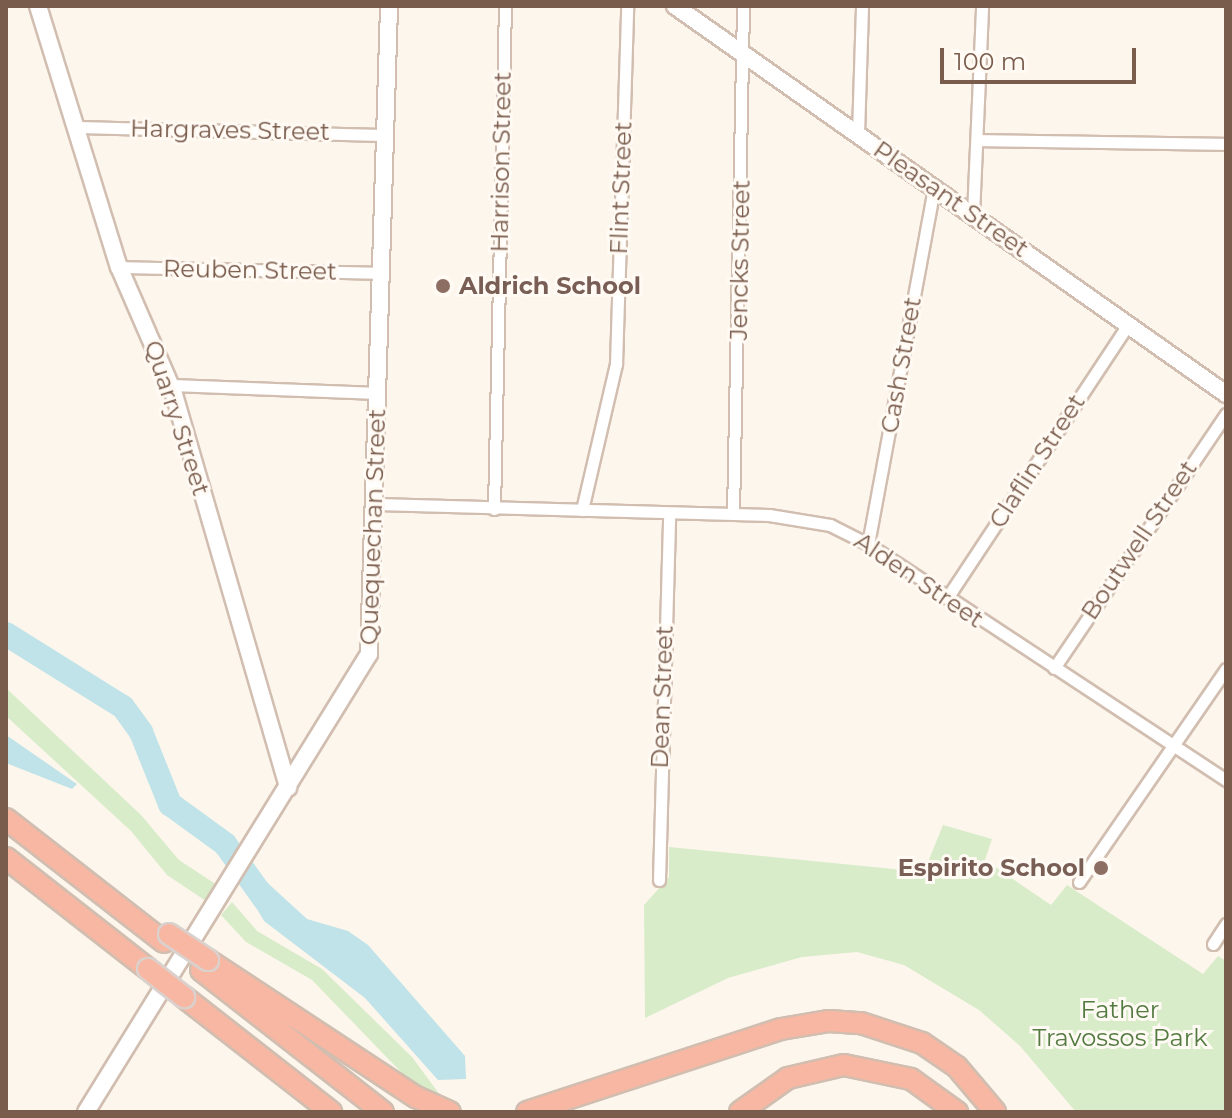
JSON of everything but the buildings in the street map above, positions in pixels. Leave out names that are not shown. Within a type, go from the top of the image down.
[{"type":"highway","points":[[6,819],[205,965],[440,1108]]},
{"type":"highway","points":[[6,858],[331,1112]]},
{"type":"highway","points":[[205,965],[383,1112]]},
{"type":"highway","points":[[527,1112],[781,1029],[829,1021],[861,1023],[922,1043],[957,1067],[995,1112]]},
{"type":"highway","points":[[740,1112],[788,1078],[844,1065],[911,1079],[957,1112]]},
{"type":"highway","points":[[284,1075],[317,1112]]},
{"type":"main road","name":"Quarry Street","points":[[38,6],[119,267],[171,385],[288,788]]},
{"type":"main road","name":"Quequechan Street","points":[[86,1112],[368,658],[377,504],[389,6]]},
{"type":"main road","name":"Pleasant Street","points":[[675,6],[1226,394]]},
{"type":"street","name":"Harrison Street","points":[[494,509],[505,6]]},
{"type":"street","name":"Flint Street","points":[[582,510],[616,364],[627,6]]},
{"type":"street","name":"Jencks Street","points":[[733,514],[743,6]]},
{"type":"street","points":[[858,134],[862,6]]},
{"type":"street","points":[[973,215],[982,6]]},
{"type":"street","name":"Hargraves Street","points":[[75,127],[385,135]]},
{"type":"street","points":[[978,140],[1226,144]]},
{"type":"street","name":"Cash Street","points":[[868,544],[934,187]]},
{"type":"street","name":"Reuben Street","points":[[119,267],[381,273]]},
{"type":"street","name":"Claflin Street","points":[[947,598],[1128,325]]},
{"type":"street","points":[[171,385],[379,393]]},
{"type":"street","name":"Boutwell Street","points":[[1054,668],[1226,414]]},
{"type":"street","name":"Alden Street","points":[[377,504],[733,514],[812,520],[868,544],[1226,780]]},
{"type":"street","name":"Dean Street","points":[[659,880],[669,513]]},
{"type":"street","points":[[1079,882],[1226,669]]},
{"type":"street","points":[[1213,944],[1226,924]]},
{"type":"green space","points":[[6,688],[141,815],[179,860],[217,885],[206,901],[167,875],[131,831],[6,716]]},
{"type":"green space","name":"Father Travossos Park","points":[[943,825],[992,839],[985,860],[1051,905],[1067,885],[1203,974],[1218,956],[1226,961],[1226,1112],[1076,1112],[1020,1046],[979,1010],[904,965],[857,952],[802,957],[728,978],[645,1018],[644,905],[669,877],[669,847],[924,872]]},
{"type":"green space","points":[[232,902],[257,931],[322,969],[412,1057],[452,1111],[429,1101],[312,980],[246,942],[221,915]]},
{"type":"water","points":[[6,735],[77,784],[72,789],[6,763]]},
{"type":"water","points":[[260,876],[307,919],[348,931],[368,945],[465,1056],[466,1079],[438,1080],[365,998],[264,921],[247,891]]},
{"type":"waterway","points":[[6,634],[123,707],[141,732],[170,804],[225,844],[273,911]]},
{"type":"place","name":"Aldrich School","points":[[443,286]]},
{"type":"place","name":"Espirito School","points":[[1101,868]]}]
